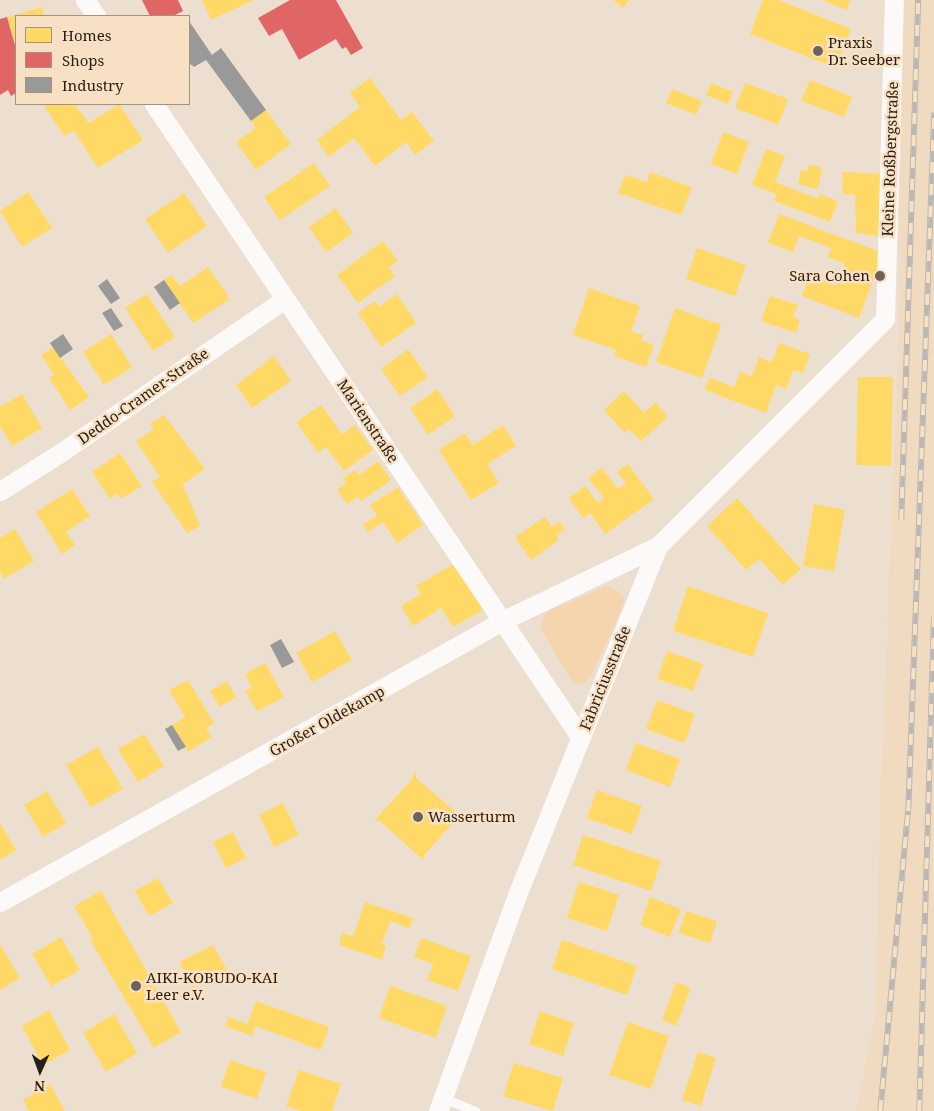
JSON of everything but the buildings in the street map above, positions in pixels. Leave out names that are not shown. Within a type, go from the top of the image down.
[{"type":"street","points":[[85,0],[95,15]]},
{"type":"street","name":"Kleine Roßbergstraße","points":[[885,318],[894,0]]},
{"type":"street","name":"Marienstraße","points":[[155,105],[504,620],[581,738]]},
{"type":"street","name":"Deddo-Cramer-Straße","points":[[0,490],[60,454],[285,299]]},
{"type":"street","name":"Fabriciusstraße","points":[[441,1104],[519,890],[658,546],[885,318]]},
{"type":"street","name":"Großer Oldekamp","points":[[0,902],[504,620],[658,546]]},
{"type":"lane","points":[[441,1104],[476,1111]]},
{"type":"shaded area","points":[[903,0],[934,0],[934,1111],[856,1111],[876,1010],[879,834],[898,356]]},
{"type":"shaded area","points":[[606,586],[618,591],[625,601],[592,675],[585,683],[576,684],[571,680],[541,629],[542,620],[547,612]]},
{"type":"railway","points":[[901,520],[918,0]]},
{"type":"railway","points":[[880,1111],[908,811],[934,112]]},
{"type":"railway","points":[[919,1111],[934,617]]},
{"type":"place","name":"Praxis Dr. Seeber","points":[[818,51]]},
{"type":"place","name":"Sara Cohen","points":[[880,276]]},
{"type":"place","name":"Wasserturm","points":[[418,817]]},
{"type":"place","name":"AIKI-KOBUDO-KAI Leer e.V.","points":[[136,986]]}]
